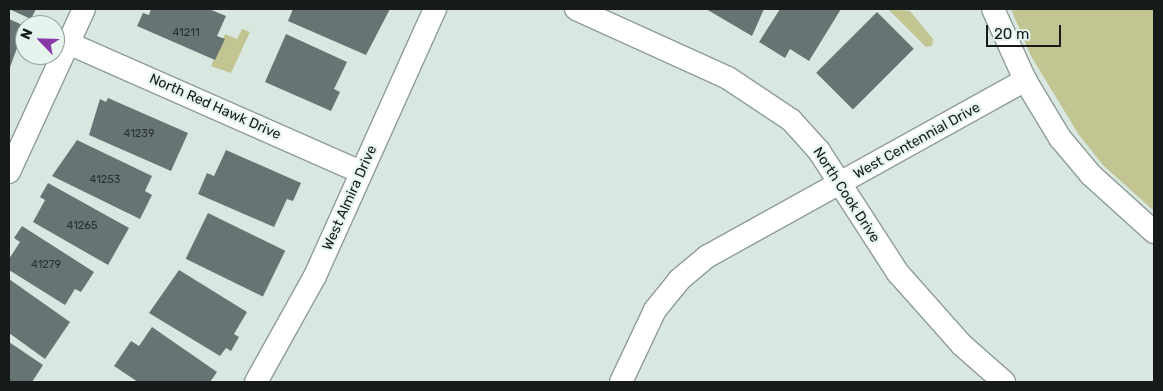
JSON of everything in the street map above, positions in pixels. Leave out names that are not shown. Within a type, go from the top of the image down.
[{"type":"street","points":[[9,172],[84,9]]},
{"type":"street","name":"West Almira Drive","points":[[256,382],[315,276],[435,9]]},
{"type":"street","name":"North Cook Drive","points":[[576,9],[758,96],[808,138],[904,280],[962,345],[1004,382]]},
{"type":"street","points":[[993,9],[1025,80],[1060,138],[1091,175],[1154,232]]},
{"type":"street","name":"North Red Hawk Drive","points":[[68,43],[361,172]]},
{"type":"street","name":"West Centennial Drive","points":[[621,382],[655,310],[679,280],[708,256],[1025,80]]},
{"type":"green space","points":[[888,9],[910,11],[933,39],[932,46],[926,47]]},
{"type":"green space","points":[[1011,9],[1154,9],[1154,211],[1103,165],[1079,135],[1031,56]]},
{"type":"green space","points":[[242,29],[250,32],[231,73],[211,66],[225,34],[237,39]]},
{"type":"building","points":[[9,9],[36,9],[33,15],[22,15]]},
{"type":"building","points":[[151,9],[209,9],[226,16],[217,36],[225,39],[215,60],[137,26],[143,13],[149,15]]},
{"type":"building","points":[[293,9],[390,9],[366,55],[288,21]]},
{"type":"building","points":[[706,9],[764,9],[752,36]]},
{"type":"building","points":[[780,9],[841,9],[809,61],[790,49],[785,58],[759,42]]},
{"type":"building","points":[[877,12],[914,49],[853,110],[816,73]]},
{"type":"building","points":[[9,19],[15,22],[15,54],[9,70]]},
{"type":"building","points":[[286,34],[347,62],[334,89],[340,92],[331,111],[265,82]]},
{"type":"building","points":[[108,98],[188,133],[171,171],[89,135],[100,99],[106,102]]},
{"type":"building","points":[[77,140],[152,176],[145,191],[152,195],[140,219],[52,176]]},
{"type":"building","points":[[226,150],[301,183],[293,201],[287,199],[274,227],[198,194],[207,173],[214,176]]},
{"type":"building","points":[[48,183],[129,228],[108,265],[33,222],[45,200],[40,197]]},
{"type":"building","points":[[208,213],[285,251],[263,297],[186,259]]},
{"type":"building","points":[[22,226],[94,272],[81,292],[75,289],[65,305],[9,270],[9,259],[20,242],[14,238]]},
{"type":"building","points":[[179,270],[247,312],[234,334],[239,337],[231,351],[226,348],[220,356],[149,313]]},
{"type":"building","points":[[9,279],[70,322],[45,359],[9,333]]},
{"type":"building","points":[[152,327],[217,372],[210,382],[138,382],[114,366],[131,341],[139,346]]},
{"type":"building","points":[[9,342],[43,365],[32,382],[9,382]]}]
